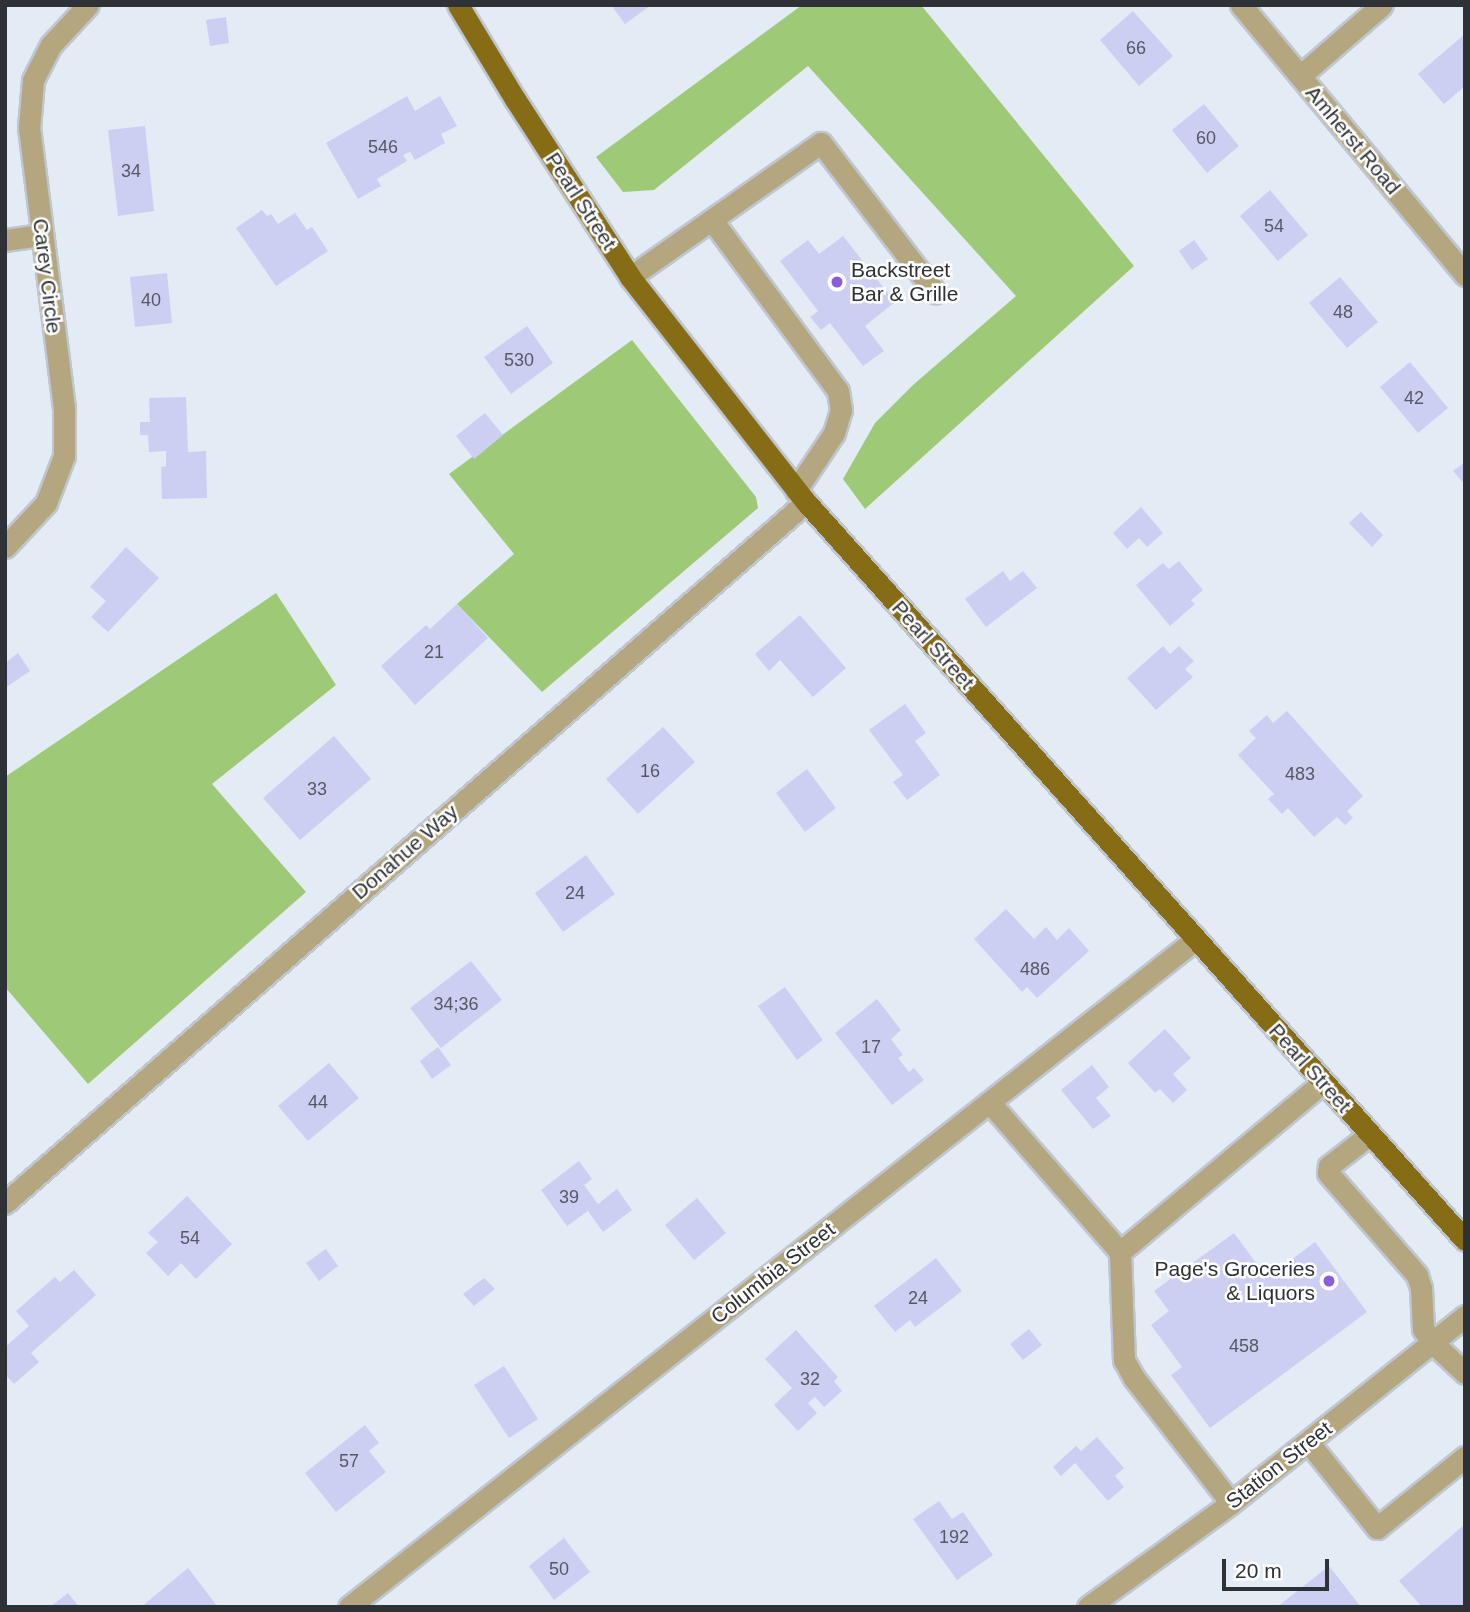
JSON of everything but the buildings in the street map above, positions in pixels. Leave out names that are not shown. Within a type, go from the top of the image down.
[{"type":"main road","name":"Pearl Street","points":[[458,5],[630,277],[801,496],[1322,1083],[1465,1240]]},
{"type":"street","name":"Carey Circle","points":[[5,547],[46,503],[64,456],[64,408],[29,128],[33,80],[51,45],[88,5]]},
{"type":"street","name":"Amherst Road","points":[[1241,5],[1465,275]]},
{"type":"street","points":[[1300,76],[1381,5]]},
{"type":"street","points":[[630,277],[821,143],[935,292]]},
{"type":"street","name":"Donahue Way","points":[[5,1203],[801,496],[834,433],[841,410],[838,391],[712,220]]},
{"type":"street","points":[[5,240],[42,235]]},
{"type":"street","name":"Columbia Street","points":[[349,1607],[1196,939]]},
{"type":"street","points":[[1119,1252],[1322,1083]]},
{"type":"street","points":[[990,1104],[1119,1252],[1124,1360],[1134,1378],[1231,1503]]},
{"type":"street","points":[[1369,1135],[1329,1166],[1328,1173],[1417,1275],[1422,1288],[1421,1322],[1433,1343],[1465,1373]]},
{"type":"street","name":"Station Street","points":[[1088,1607],[1309,1443],[1465,1316]]},
{"type":"street","points":[[1309,1443],[1377,1528],[1465,1457]]},
{"type":"green space","points":[[802,5],[921,5],[1134,266],[865,509],[843,479],[875,423],[913,385],[1016,296],[808,66],[654,190],[623,192],[596,157]]},
{"type":"green space","points":[[632,340],[756,497],[758,508],[542,692],[457,604],[514,554],[449,474]]},
{"type":"green space","points":[[276,593],[336,685],[212,784],[306,892],[88,1084],[5,987],[5,777]]},
{"type":"place","name":"Backstreet Bar & Grille","points":[[837,282]]},
{"type":"place","name":"Page's Groceries & Liquors","points":[[1329,1281]]}]
